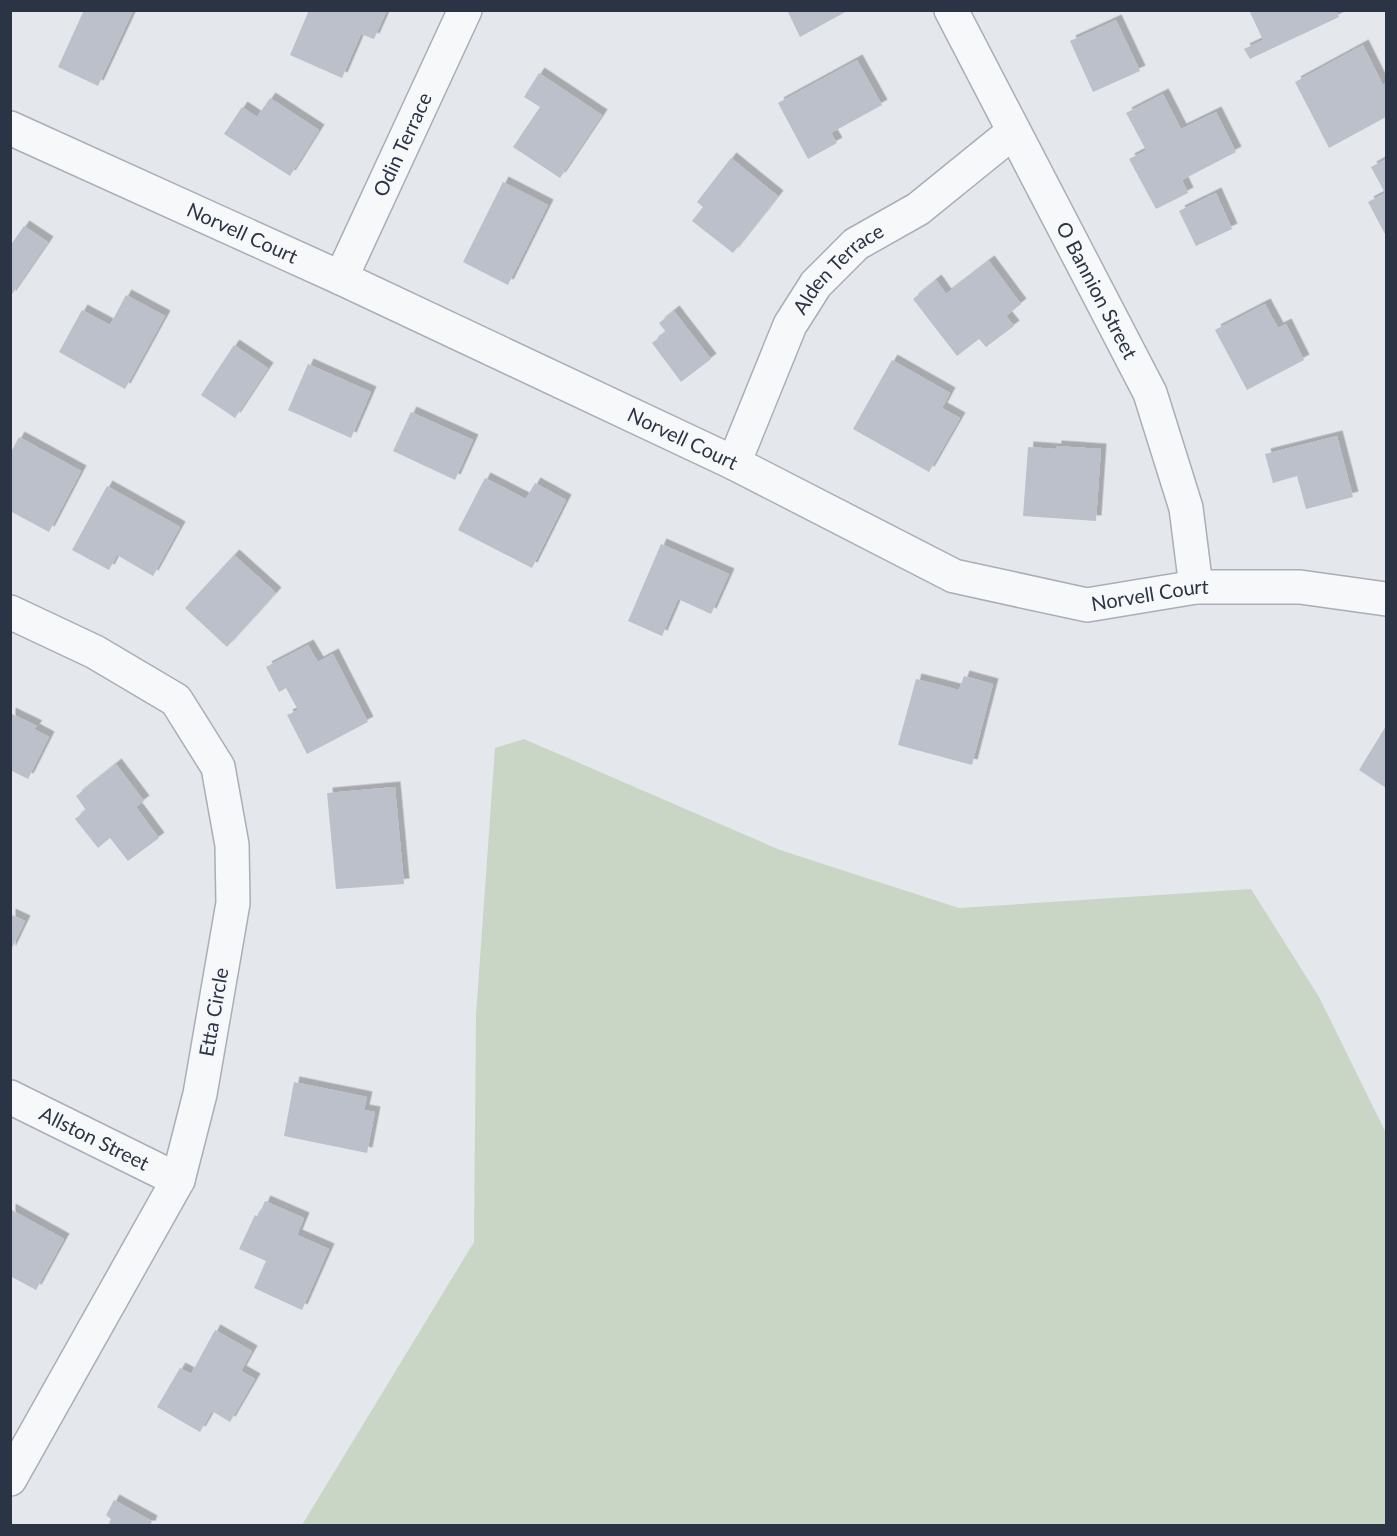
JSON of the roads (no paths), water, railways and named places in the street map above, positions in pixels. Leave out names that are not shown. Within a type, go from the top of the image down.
[{"type":"street","name":"Odin Terrace","points":[[341,278],[465,10]]},
{"type":"street","name":"O Bannion Street","points":[[951,10],[1150,393],[1186,508],[1196,587]]},
{"type":"street","name":"Norvell Court","points":[[10,128],[341,278],[734,463],[954,576],[1087,605],[1196,587],[1300,587],[1386,599]]},
{"type":"street","name":"Alden Terrace","points":[[734,463],[790,325],[816,284],[856,244],[918,209],[1014,132]]},
{"type":"street","name":"Etta Circle","points":[[10,612],[95,652],[176,700],[218,767],[232,845],[233,903],[200,1094],[178,1180],[10,1479]]},
{"type":"street","name":"Allston Street","points":[[10,1097],[178,1180]]}]
